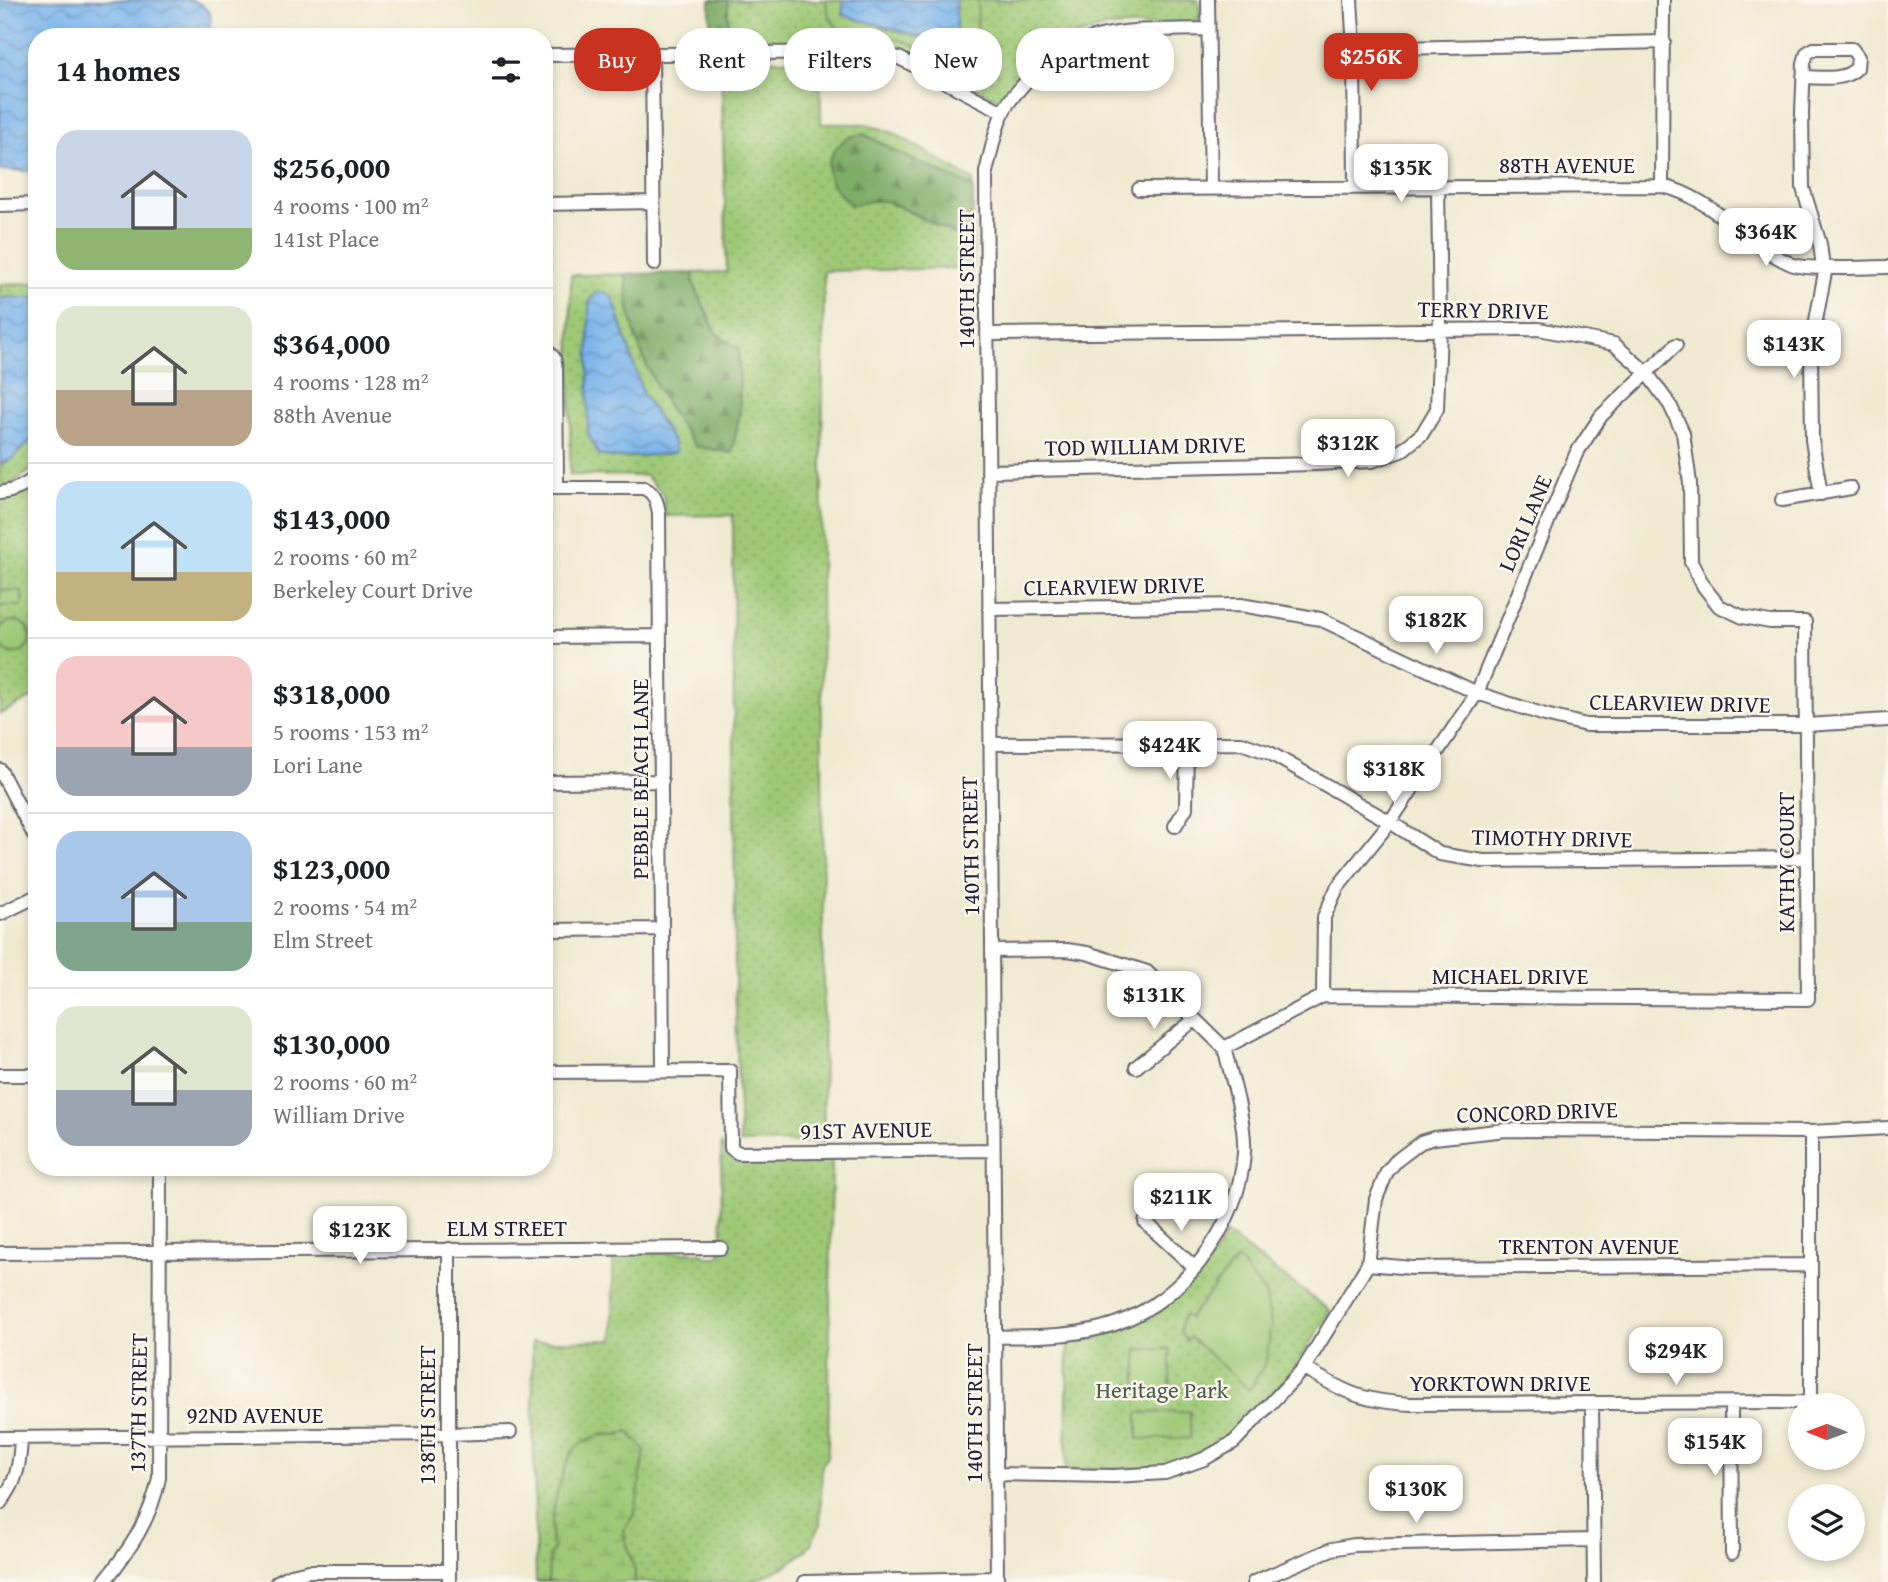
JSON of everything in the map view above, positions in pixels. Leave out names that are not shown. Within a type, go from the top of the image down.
[{"type":"street","points":[[1208,0],[1211,188]]},
{"type":"street","points":[[1351,0],[1355,188]]},
{"type":"street","points":[[1662,186],[1663,0]]},
{"type":"street","points":[[661,54],[868,52],[899,58],[1003,111],[1032,73],[1050,58],[1078,43],[1118,31],[1208,29]]},
{"type":"street","points":[[1354,49],[1664,42]]},
{"type":"street","points":[[553,55],[574,55]]},
{"type":"street","points":[[1803,77],[1803,188],[1824,267],[1811,347],[1812,440],[1821,494]]},
{"type":"street","points":[[652,91],[654,264]]},
{"type":"street","name":"140TH STREET","points":[[997,1580],[986,172],[1003,111]]},
{"type":"street","name":"88TH AVENUE","points":[[1139,189],[1662,186],[1700,201],[1760,245],[1793,265],[1888,267]]},
{"type":"street","name":"TOD WILLIAM DRIVE","points":[[988,471],[1372,461],[1401,451],[1422,435],[1437,409],[1440,329],[1438,187]]},
{"type":"street","points":[[553,204],[653,202]]},
{"type":"street","points":[[0,205],[28,204]]},
{"type":"street","name":"TERRY DRIVE","points":[[987,334],[1539,329],[1614,344],[1646,372],[1670,405],[1683,433],[1690,483],[1691,562],[1704,587],[1719,606],[1743,617],[1770,622],[1805,622],[1806,725]]},
{"type":"street","name":"LORI LANE","points":[[1323,996],[1324,917],[1337,888],[1390,822],[1477,693],[1576,454],[1601,416],[1676,345]]},
{"type":"street","points":[[553,357],[556,369],[553,440]]},
{"type":"street","points":[[0,492],[13,491],[28,484]]},
{"type":"street","name":"PEBBLE BEACH LANE","points":[[553,488],[638,487],[649,491],[657,502],[660,513],[663,1071]]},
{"type":"street","points":[[1782,500],[1851,488]]},
{"type":"street","name":"CLEARVIEW DRIVE","points":[[989,609],[1241,605],[1278,610],[1320,619],[1477,693],[1586,725],[1806,725],[1888,720]]},
{"type":"street","points":[[553,637],[660,636]]},
{"type":"street","name":"KATHY COURT","points":[[1806,725],[1808,999]]},
{"type":"street","points":[[1175,827],[1186,808],[1187,742]]},
{"type":"street","name":"TIMOTHY DRIVE","points":[[990,744],[1241,743],[1270,753],[1440,854],[1483,861],[1807,858]]},
{"type":"street","points":[[0,769],[28,823]]},
{"type":"street","points":[[553,782],[662,781]]},
{"type":"street","points":[[0,914],[28,900]]},
{"type":"street","points":[[553,930],[662,929]]},
{"type":"street","points":[[992,951],[1067,950],[1087,953],[1147,972],[1224,1048],[1237,1099],[1244,1152],[1236,1193],[1219,1235],[1195,1268],[1170,1293],[1140,1312],[1105,1328],[1061,1336],[995,1337]]},
{"type":"street","name":"MICHAEL DRIVE","points":[[1224,1048],[1323,996],[1808,999]]},
{"type":"street","points":[[1136,1068],[1194,1020]]},
{"type":"street","points":[[553,1072],[663,1071]]},
{"type":"street","name":"91ST AVENUE","points":[[663,1071],[730,1071],[731,1148],[738,1153],[993,1150]]},
{"type":"street","points":[[0,1075],[28,1075]]},
{"type":"street","name":"CONCORD DRIVE","points":[[995,1474],[1114,1476],[1164,1473],[1204,1459],[1234,1442],[1304,1368],[1368,1264],[1376,1199],[1387,1172],[1421,1142],[1434,1138],[1506,1130],[1811,1132],[1888,1128]]},
{"type":"street","name":"YORKTOWN DRIVE","points":[[1304,1368],[1346,1393],[1378,1402],[1592,1405],[1811,1402],[1811,1132]]},
{"type":"street","name":"137TH STREET","points":[[104,1582],[131,1548],[148,1517],[159,1478],[160,1176]]},
{"type":"street","points":[[1145,1222],[1195,1268]]},
{"type":"street","name":"ELM STREET","points":[[0,1253],[721,1248]]},
{"type":"street","name":"138TH STREET","points":[[449,1249],[449,1576]]},
{"type":"street","name":"TRENTON AVENUE","points":[[1368,1264],[1412,1268],[1810,1265]]},
{"type":"street","points":[[1731,1403],[1732,1553]]},
{"type":"street","points":[[1592,1405],[1594,1582]]},
{"type":"street","name":"92ND AVENUE","points":[[0,1438],[510,1432]]},
{"type":"street","points":[[0,1503],[17,1473],[21,1437]]},
{"type":"street","points":[[1254,1582],[1332,1549],[1354,1545],[1593,1540]]},
{"type":"street","points":[[277,1582],[309,1571],[449,1576]]},
{"type":"street","points":[[805,1582],[997,1580]]},
{"type":"green space","points":[[710,0],[728,0],[728,28],[710,28]]},
{"type":"green space","points":[[728,0],[1198,0],[1200,13],[1194,23],[1103,28],[1016,28],[1016,83],[1006,95],[995,98],[980,91],[1002,91],[1002,28],[910,28],[910,58],[896,53],[896,28],[784,28],[784,46],[770,46],[770,28],[728,28]]},
{"type":"green space","points":[[826,0],[843,0],[843,15],[888,28],[839,28],[829,15]]},
{"type":"green space","points":[[956,0],[978,0],[977,28],[955,28]]},
{"type":"green space","points":[[896,30],[910,34],[910,43],[896,39]]},
{"type":"green space","points":[[770,60],[784,60],[784,91],[820,91],[821,124],[866,124],[894,133],[973,180],[973,187],[864,134],[871,201],[887,201],[973,243],[974,268],[824,271],[821,568],[824,1142],[740,1143],[735,982],[733,515],[665,516],[663,494],[646,476],[570,475],[571,275],[626,274],[630,313],[645,362],[671,413],[723,450],[731,452],[739,349],[716,333],[693,282],[693,273],[727,272],[722,91],[770,91]],"holes":[[[613,298],[643,394],[675,445],[675,452],[618,458],[588,434],[589,400]]]},
{"type":"green space","points":[[864,134],[973,187],[973,243],[887,201],[851,205],[845,199],[829,177],[830,160],[843,141],[851,136]]},
{"type":"green space","points":[[693,273],[693,282],[716,333],[739,349],[740,412],[732,453],[695,446],[655,383],[640,349],[630,313],[626,274]]},
{"type":"green space","points":[[28,283],[28,298],[0,299],[0,284]]},
{"type":"green space","points":[[28,443],[28,472],[11,484],[0,485],[0,464],[12,459]]},
{"type":"green space","points":[[28,489],[28,700],[0,714],[0,499],[14,497]]},
{"type":"green space","points":[[0,590],[22,591],[22,606],[0,606]]},
{"type":"green space","points":[[14,621],[28,630],[28,644],[25,648],[14,653],[3,648],[-1,643],[-1,631],[3,626]]},
{"type":"green space","points":[[721,1143],[733,1157],[832,1157],[828,1455],[822,1465],[820,1525],[804,1552],[784,1567],[751,1582],[536,1582],[532,1342],[613,1340],[613,1253],[700,1252],[707,1257],[717,1257],[722,1252]]},
{"type":"green space","name":"Heritage Park","points":[[1226,1234],[1331,1311],[1298,1363],[1240,1427],[1214,1445],[1186,1459],[1155,1468],[1066,1470],[1068,1342],[1116,1331],[1160,1308],[1180,1293],[1197,1275]]},
{"type":"green space","points":[[1237,1259],[1265,1293],[1271,1324],[1266,1362],[1249,1390],[1190,1337],[1187,1341],[1180,1329],[1184,1315],[1189,1318]]},
{"type":"green space","points":[[1137,1349],[1170,1349],[1170,1390],[1137,1390]]},
{"type":"green space","points":[[1190,1412],[1190,1438],[1138,1439],[1138,1413]]},
{"type":"green space","points":[[628,1431],[645,1450],[635,1513],[623,1531],[635,1572],[635,1582],[548,1582],[549,1557],[554,1548],[551,1527],[553,1512],[566,1465],[579,1445],[601,1435],[618,1435]]},
{"type":"water","points":[[0,0],[192,0],[210,13],[211,28],[28,28],[28,172],[0,170]]},
{"type":"water","points":[[843,0],[956,0],[956,28],[910,28],[910,34],[843,15]]},
{"type":"water","points":[[605,292],[613,298],[643,394],[675,445],[675,453],[618,458],[599,455],[588,434],[589,302],[595,293]]},
{"type":"water","points":[[28,298],[28,443],[12,459],[0,464],[0,299]]}]
